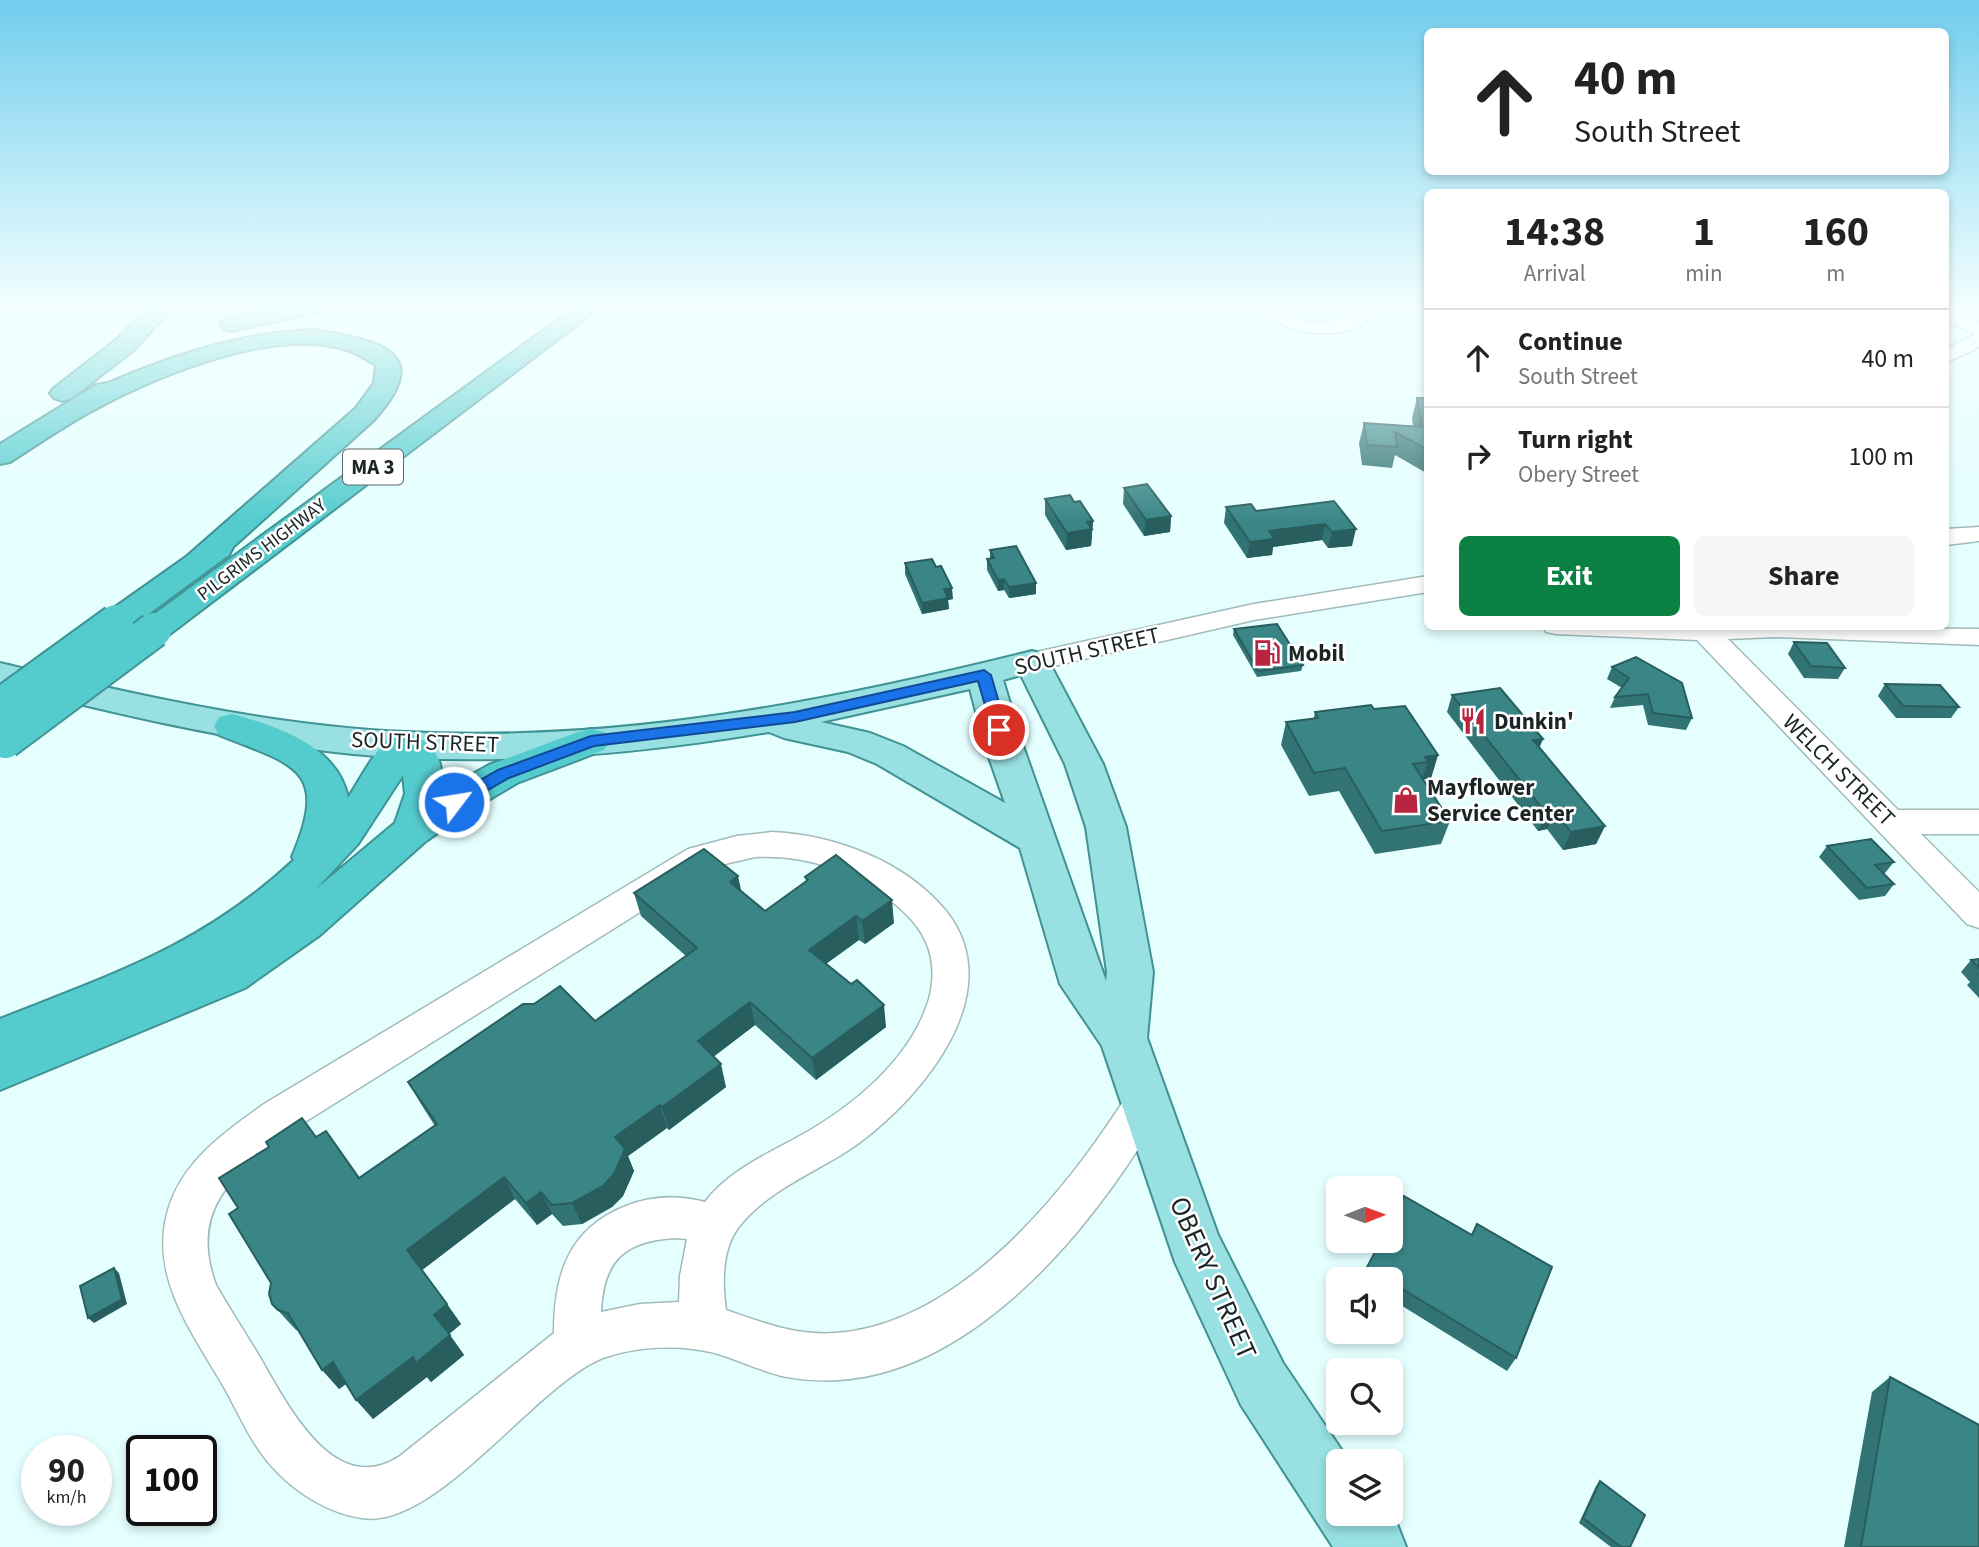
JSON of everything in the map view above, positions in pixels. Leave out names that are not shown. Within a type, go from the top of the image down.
[{"type":"highway","points":[[0,435],[30,417],[84,377]]},
{"type":"highway","points":[[0,456],[84,405],[123,377]]},
{"type":"highway","points":[[84,405],[143,377]]},
{"type":"highway","points":[[197,563],[365,414],[387,386],[390,377]]},
{"type":"highway","name":"PILGRIMS HIGHWAY","points":[[1,734],[116,622],[454,377]]},
{"type":"highway","name":"PILGRIMS HIGHWAY","points":[[1,734],[154,630],[495,377]]},
{"type":"highway","points":[[232,726],[307,760],[323,774],[328,783],[330,792],[325,828],[313,858],[298,879]]},
{"type":"highway","points":[[0,1069],[229,975],[306,923],[412,831],[454,802],[495,778],[591,741]]},
{"type":"highway","points":[[0,1040],[185,963],[274,901],[345,832],[376,782],[405,745],[420,760],[424,779],[424,801],[412,831]]},
{"type":"main road","name":"SOUTH STREET","points":[[0,674],[156,712],[232,726],[405,745],[497,746],[591,741],[761,722],[835,709],[1032,662]]},
{"type":"main road","name":"OBERY STREET","points":[[1032,662],[1084,764],[1106,827],[1130,972],[1123,1038]]},
{"type":"main road","name":"OBERY STREET","points":[[984,675],[1004,746],[1038,840],[1083,984],[1123,1038],[1177,1199],[1222,1306],[1262,1384],[1326,1483]]},
{"type":"main road","points":[[761,722],[817,732],[873,747],[1038,840]]},
{"type":"main road","points":[[1357,1526],[1374,1547]]},
{"type":"street","points":[[1949,537],[1979,534]]},
{"type":"street","name":"SOUTH STREET","points":[[1032,662],[1254,612],[1424,585]]},
{"type":"street","name":"WELCH STREET","points":[[1702,630],[1979,914]]},
{"type":"street","points":[[1800,630],[1979,637]]},
{"type":"street","points":[[1890,822],[1979,821]]},
{"type":"street","points":[[706,1328],[701,1296],[708,1242],[715,1225],[734,1201],[825,1143],[870,1109],[920,1054],[945,1012],[951,992],[949,952],[933,922],[906,894],[889,882],[829,853],[764,843],[742,845],[700,858],[278,1117],[221,1160],[200,1184],[191,1203],[185,1244],[188,1266],[216,1332],[273,1431],[291,1453],[308,1467],[346,1490],[378,1493],[410,1479],[473,1432],[543,1368],[578,1345],[638,1327],[687,1325],[724,1331],[770,1350],[803,1356],[837,1357],[871,1353],[928,1329],[993,1284],[1068,1211],[1117,1148],[1145,1102]]},
{"type":"street","points":[[578,1345],[582,1279],[589,1261],[608,1239],[632,1223],[660,1216],[680,1216],[715,1225]]},
{"type":"building","points":[[1417,398],[1424,398],[1424,448],[1395,432],[1397,447],[1367,445],[1364,423],[1422,427]]},
{"type":"building","points":[[1147,484],[1171,516],[1146,520],[1124,488]]},
{"type":"building","points":[[1070,495],[1074,502],[1080,501],[1093,521],[1087,522],[1092,529],[1067,533],[1045,499]]},
{"type":"building","points":[[1334,501],[1356,529],[1332,532],[1325,524],[1269,531],[1275,539],[1250,542],[1226,507],[1251,504],[1256,511]]},
{"type":"building","points":[[1016,546],[1036,583],[1009,587],[1004,579],[998,580],[987,559],[994,558],[990,550]]},
{"type":"building","points":[[932,559],[936,567],[941,566],[952,588],[944,589],[948,598],[922,603],[905,563]]},
{"type":"building","name":"Mobil","points":[[1277,624],[1303,665],[1258,671],[1234,629]]},
{"type":"building","points":[[1794,642],[1827,643],[1845,668],[1811,666]]},
{"type":"building","points":[[1636,657],[1682,683],[1692,718],[1653,713],[1648,694],[1615,697],[1629,678],[1612,667]]},
{"type":"building","points":[[1885,684],[1940,685],[1959,707],[1903,706]]},
{"type":"building","points":[[1500,688],[1543,739],[1533,740],[1605,826],[1571,832],[1555,812],[1546,813],[1452,695]]},
{"type":"building","points":[[1371,705],[1374,709],[1405,706],[1438,755],[1425,757],[1428,762],[1413,764],[1450,821],[1382,831],[1345,768],[1314,773],[1286,722],[1318,718],[1315,712]]},
{"type":"building","points":[[1871,839],[1894,862],[1875,865],[1894,884],[1867,888],[1827,846]]},
{"type":"building","points":[[704,849],[738,876],[730,882],[765,911],[808,880],[805,877],[836,855],[892,900],[862,921],[856,916],[809,950],[851,984],[857,980],[884,1005],[812,1058],[750,1002],[698,1041],[721,1064],[615,1137],[625,1149],[614,1174],[603,1186],[572,1203],[552,1205],[541,1192],[526,1203],[504,1177],[407,1250],[447,1304],[434,1315],[450,1335],[416,1363],[413,1357],[356,1400],[333,1362],[322,1370],[288,1313],[278,1310],[272,1304],[269,1294],[271,1283],[229,1214],[238,1208],[219,1178],[269,1147],[266,1142],[302,1118],[316,1137],[326,1131],[359,1178],[437,1124],[408,1082],[523,1004],[534,1004],[560,986],[595,1021],[697,948],[634,893]]},
{"type":"building","points":[[1979,959],[1979,968],[1971,960]]},
{"type":"building","points":[[1404,1196],[1472,1235],[1477,1224],[1552,1267],[1516,1358],[1403,1289],[1403,1267],[1367,1267],[1375,1253],[1404,1253]]},
{"type":"building","points":[[114,1268],[122,1299],[88,1318],[80,1286]]},
{"type":"building","points":[[1890,1377],[1979,1425],[1979,1547],[1861,1547]]},
{"type":"building","points":[[1600,1481],[1645,1515],[1630,1547],[1621,1547],[1583,1518]]},
{"type":"place","name":"Mobil","points":[[1267,653]]},
{"type":"place","name":"Dunkin'","points":[[1473,721]]},
{"type":"place","name":"Mayflower Service Center","points":[[1406,800]]},
{"type":"route","points":[[454,802],[503,774],[591,741],[795,717],[984,675],[999,730]]}]
